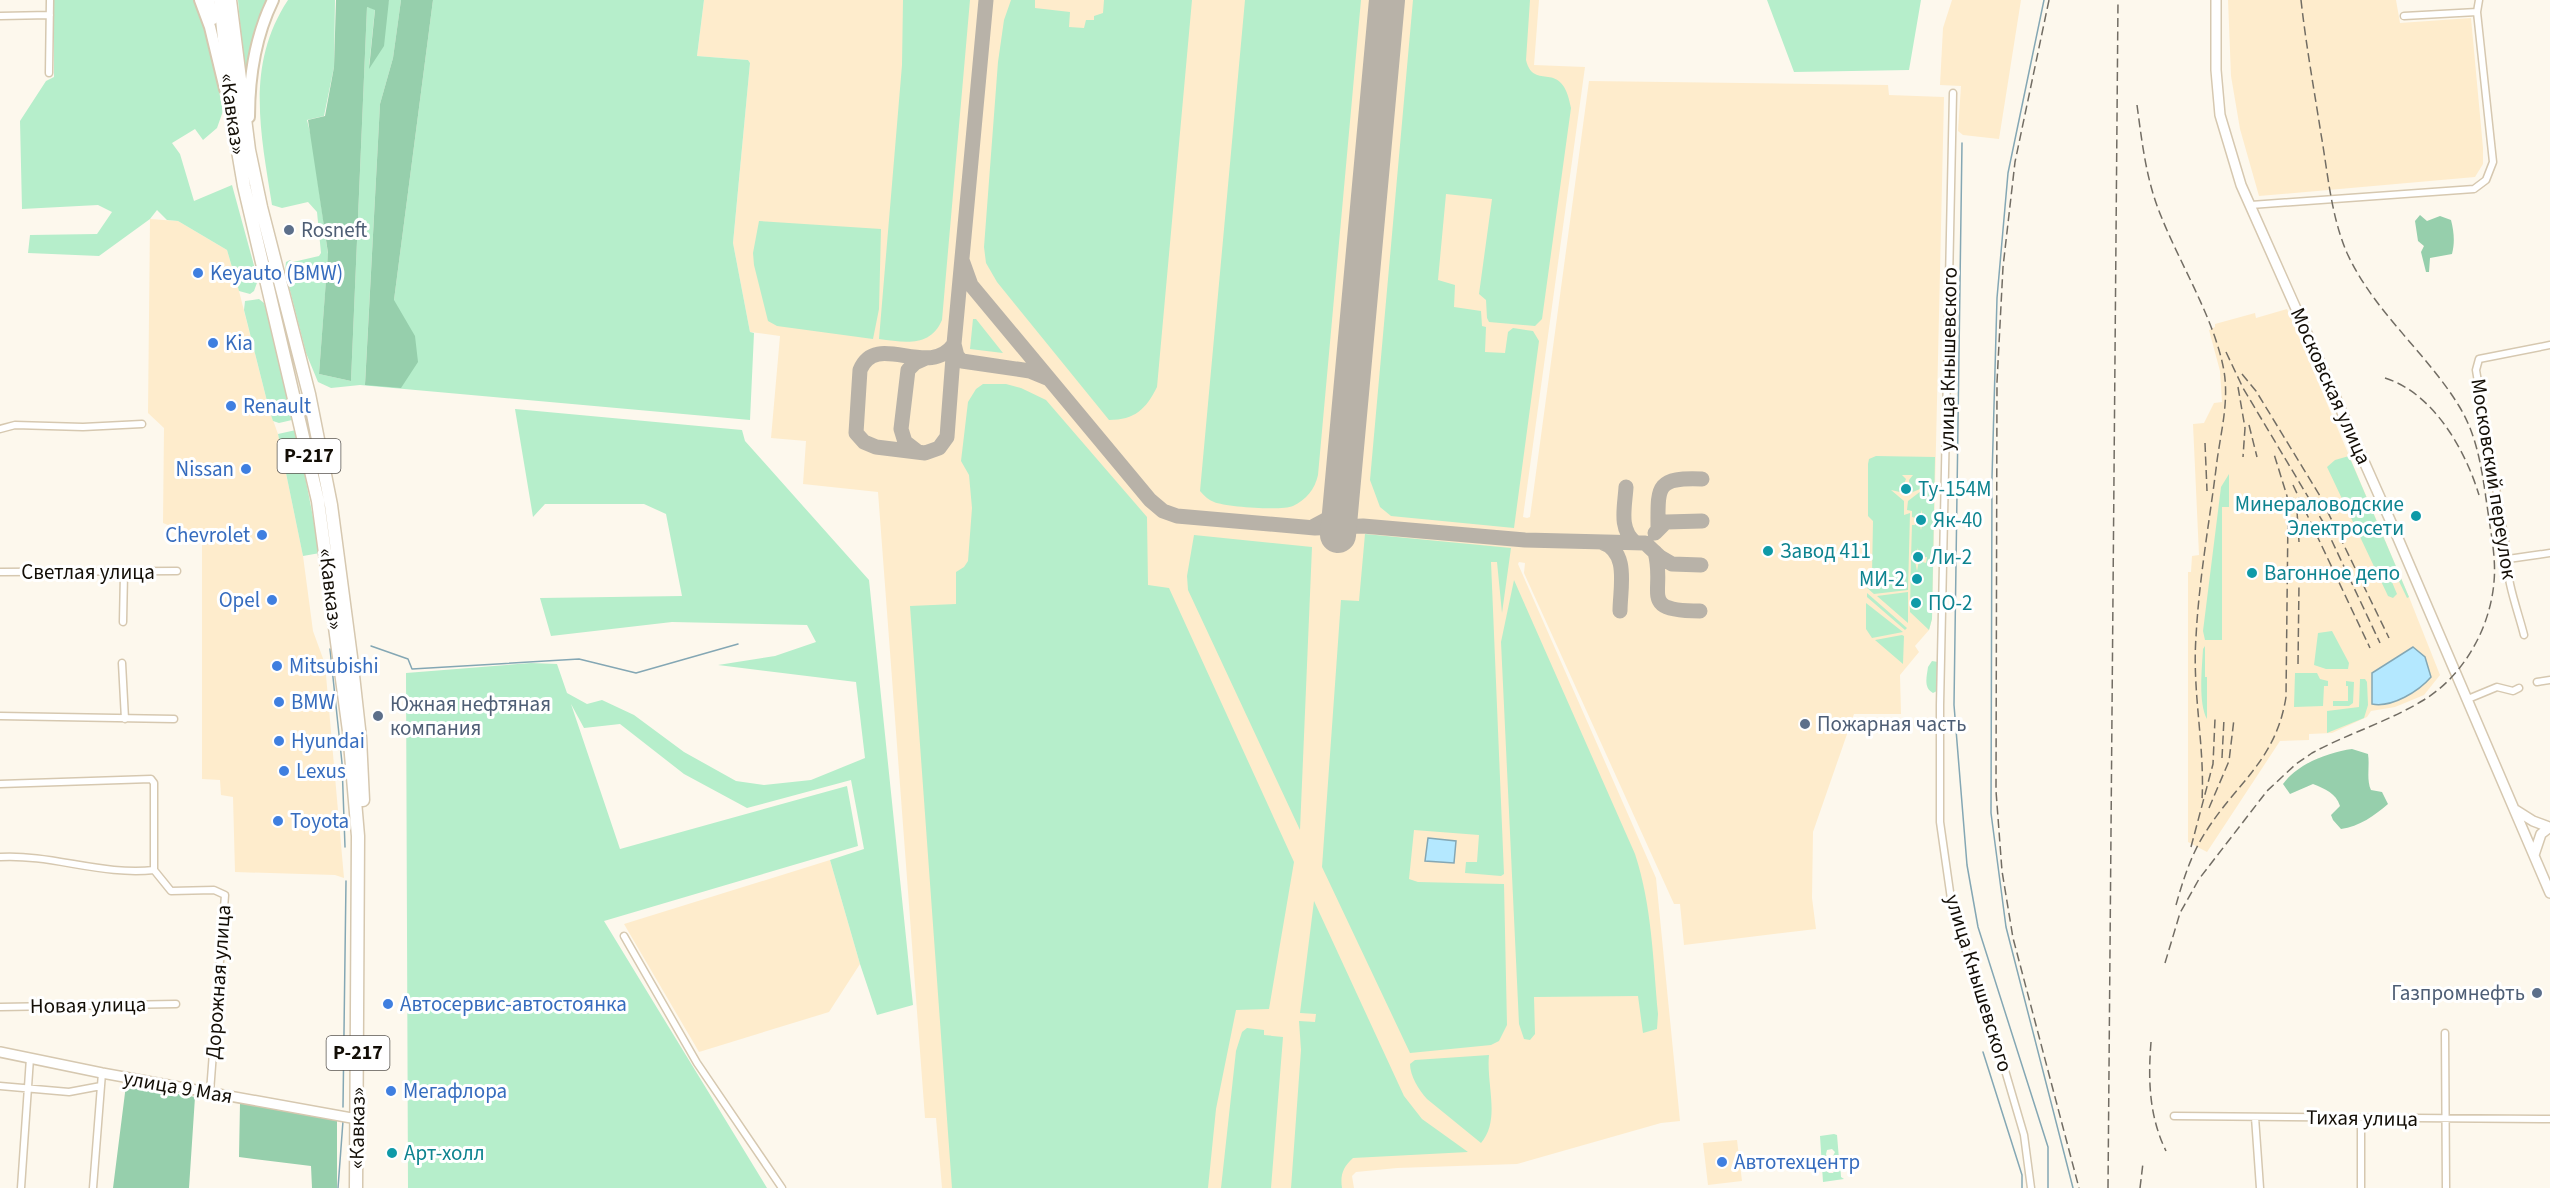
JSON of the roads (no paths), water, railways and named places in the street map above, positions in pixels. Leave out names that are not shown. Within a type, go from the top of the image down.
[{"type":"highway","name":"«Кавказ»","points":[[220,0],[232,116],[252,223],[311,466],[328,559],[358,836],[356,1188]]},
{"type":"highway","name":"«Кавказ»","points":[[230,0],[240,91],[256,183],[309,394],[344,592],[360,738],[363,788],[362,1188]]},
{"type":"highway","points":[[280,334],[287,350],[295,381],[301,387],[303,381],[284,310],[282,292]]},
{"type":"highway","points":[[311,466],[303,417],[306,412],[310,414],[321,455]]},
{"type":"main road","points":[[200,0],[210,27],[232,116]]},
{"type":"main road","points":[[209,0],[232,116]]},
{"type":"main road","points":[[256,183],[249,120],[251,76],[261,29],[273,0]]},
{"type":"street","points":[[50,0],[50,73]]},
{"type":"street","name":"Московская улица","points":[[2216,0],[2216,69],[2220,115],[2231,157],[2468,699],[2550,893]]},
{"type":"street","points":[[2251,205],[2474,189],[2486,180],[2493,162],[2478,12],[2479,0]]},
{"type":"street","points":[[2404,16],[2478,12]]},
{"type":"street","points":[[0,16],[50,15]]},
{"type":"street","name":"улица Кнышевского","points":[[1953,93],[1940,705],[1940,822],[1953,913],[1997,1043],[2024,1136],[2031,1188]]},
{"type":"street","name":"Московский переулок","points":[[2524,635],[2512,583],[2507,576],[2508,559],[2476,370],[2479,359],[2550,345]]},
{"type":"street","points":[[0,429],[15,425],[83,427],[142,424]]},
{"type":"street","points":[[2508,559],[2550,553]]},
{"type":"street","name":"Светлая улица","points":[[0,572],[177,572]]},
{"type":"street","points":[[123,622],[124,573]]},
{"type":"street","points":[[122,663],[125,719]]},
{"type":"street","points":[[2537,682],[2550,680]]},
{"type":"street","points":[[2468,699],[2497,687],[2513,690],[2519,688]]},
{"type":"street","points":[[0,716],[174,719]]},
{"type":"street","points":[[0,784],[150,779],[154,783],[154,870],[131,873],[26,855],[0,857]]},
{"type":"street","points":[[2514,809],[2533,821],[2550,827]]},
{"type":"street","points":[[2522,828],[2529,821],[2533,821]]},
{"type":"street","points":[[2534,855],[2541,834],[2550,827]]},
{"type":"street","name":"Дорожная улица","points":[[154,870],[171,891],[214,890],[225,895],[210,1092]]},
{"type":"street","points":[[624,936],[697,1063],[782,1188]]},
{"type":"street","name":"Новая улица","points":[[0,1007],[176,1004]]},
{"type":"street","points":[[2445,1033],[2446,1188]]},
{"type":"street","name":"улица 9 Мая","points":[[0,1052],[102,1073],[357,1119]]},
{"type":"street","points":[[21,1188],[30,1058]]},
{"type":"street","points":[[93,1188],[102,1073]]},
{"type":"street","points":[[0,1086],[69,1092],[101,1086]]},
{"type":"street","name":"Тихая улица","points":[[2174,1116],[2550,1119]]},
{"type":"street","points":[[2255,1116],[2260,1188]]},
{"type":"street","points":[[2361,1118],[2361,1188]]},
{"type":"water","points":[[2413,647],[2425,657],[2431,677],[2420,688],[2405,697],[2380,705],[2372,704],[2372,673]]},
{"type":"water","points":[[1428,838],[1456,841],[1454,863],[1425,861]]},
{"type":"waterway","points":[[2044,0],[2008,173],[1997,298],[1992,478],[1991,813],[2006,927],[2073,1188]]},
{"type":"waterway","points":[[1962,143],[1954,705],[1967,865],[1978,927],[2048,1147],[2048,1188]]},
{"type":"waterway","points":[[371,646],[408,659],[412,669],[579,659],[636,673],[738,644]]},
{"type":"waterway","points":[[330,649],[342,763],[345,847]]},
{"type":"waterway","points":[[343,1107],[346,881]]},
{"type":"waterway","points":[[1983,1052],[2022,1175],[2022,1188]]},
{"type":"waterway","points":[[338,1188],[343,1121]]},
{"type":"railway","points":[[2049,0],[2015,162],[2003,267],[1997,382],[1996,791],[2002,871],[2013,938],[2079,1188]]},
{"type":"railway","points":[[2108,1188],[2118,0]]},
{"type":"railway","points":[[2165,963],[2180,913],[2199,879],[2267,791],[2296,764],[2312,753],[2381,722],[2437,691],[2462,665],[2472,650],[2487,617],[2494,582],[2493,550],[2482,475],[2476,446],[2466,419],[2446,386],[2371,294],[2347,253],[2337,224],[2301,0]]},
{"type":"railway","points":[[2137,105],[2145,161],[2156,202],[2213,332],[2224,371],[2226,394],[2224,416],[2197,615],[2195,658],[2202,759],[2202,800]]},
{"type":"railway","points":[[2226,352],[2243,388],[2323,522],[2380,643]]},
{"type":"railway","points":[[2242,374],[2256,391],[2320,496],[2389,638]]},
{"type":"railway","points":[[2385,378],[2402,385],[2418,396],[2445,425],[2465,459],[2479,495]]},
{"type":"railway","points":[[2238,387],[2245,428],[2243,457]]},
{"type":"railway","points":[[2249,425],[2257,457]]},
{"type":"railway","points":[[2205,443],[2207,491]]},
{"type":"railway","points":[[2176,905],[2200,841],[2217,815],[2264,755],[2281,719],[2286,697],[2288,515],[2287,496],[2274,454]]},
{"type":"railway","points":[[2293,485],[2370,648]]},
{"type":"railway","points":[[2293,498],[2297,511],[2299,542]]},
{"type":"railway","points":[[2298,664],[2299,584]]},
{"type":"railway","points":[[2191,847],[2213,764],[2215,719]]},
{"type":"railway","points":[[2222,758],[2224,719]]},
{"type":"railway","points":[[2209,808],[2229,761],[2234,719]]},
{"type":"railway","points":[[2151,1042],[2151,1098],[2156,1125],[2166,1151]]},
{"type":"railway","points":[[2140,1188],[2143,1163]]},
{"type":"place","name":"Rosneft","points":[[289,230]]},
{"type":"place","name":"Keyauto (BMW)","points":[[198,273]]},
{"type":"place","name":"Kia","points":[[213,343]]},
{"type":"place","name":"Renault","points":[[231,406]]},
{"type":"place","name":"Nissan","points":[[246,469]]},
{"type":"place","name":"Ту-154М","points":[[1906,489]]},
{"type":"place","name":"Минераловодские Электросети","points":[[2416,516]]},
{"type":"place","name":"Як-40","points":[[1921,520]]},
{"type":"place","name":"Chevrolet","points":[[262,535]]},
{"type":"place","name":"Завод 411","points":[[1768,551]]},
{"type":"place","name":"Ли-2","points":[[1918,557]]},
{"type":"place","name":"Вагонное депо","points":[[2252,573]]},
{"type":"place","name":"МИ-2","points":[[1917,579]]},
{"type":"place","name":"Opel","points":[[272,600]]},
{"type":"place","name":"ПО-2","points":[[1916,603]]},
{"type":"place","name":"Mitsubishi","points":[[277,666]]},
{"type":"place","name":"BMW","points":[[279,702]]},
{"type":"place","name":"Южная нефтяная компания","points":[[378,716]]},
{"type":"place","name":"Пожарная часть","points":[[1805,724]]},
{"type":"place","name":"Hyundai","points":[[279,741]]},
{"type":"place","name":"Lexus","points":[[284,771]]},
{"type":"place","name":"Toyota","points":[[278,821]]},
{"type":"place","name":"Газпромнефть","points":[[2537,993]]},
{"type":"place","name":"Автосервис-автостоянка","points":[[388,1004]]},
{"type":"place","name":"Мегафлора","points":[[391,1091]]},
{"type":"place","name":"Арт-холл","points":[[392,1153]]},
{"type":"place","name":"Автотехцентр","points":[[1722,1162]]}]
